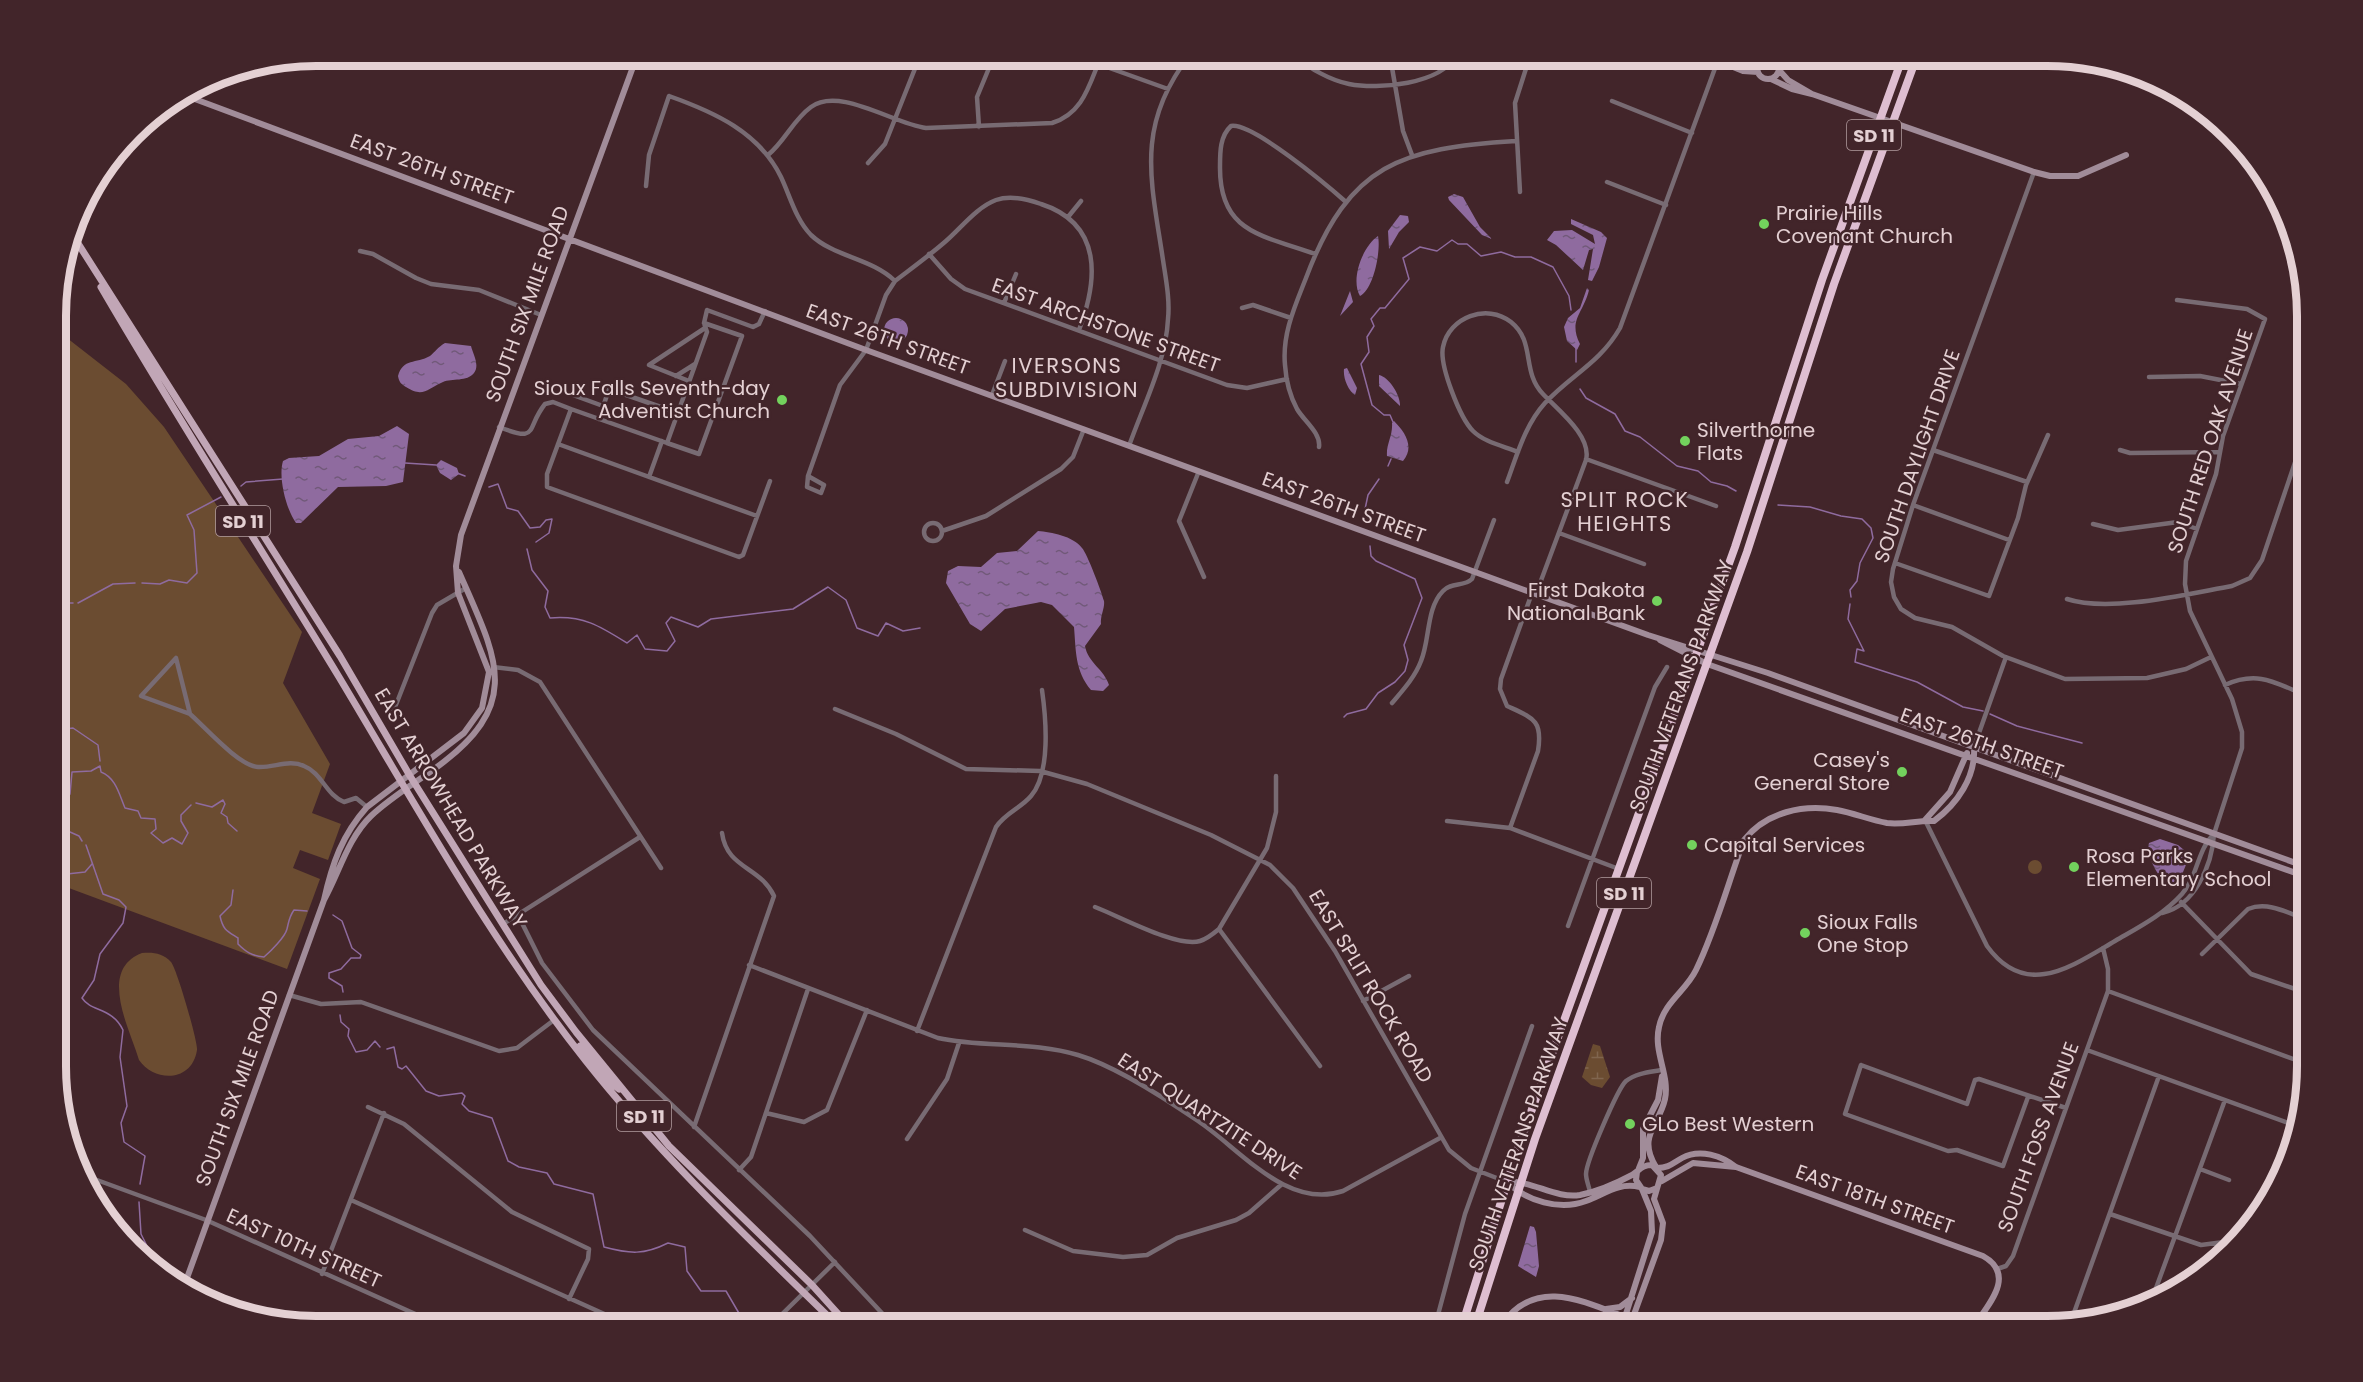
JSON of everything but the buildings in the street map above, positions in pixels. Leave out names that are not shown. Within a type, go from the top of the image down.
[{"type":"highway","name":"SOUTH VETERANS PARKWAY","points":[[1465,1316],[1507,1182],[1747,513],[1822,280],[1899,66]]},
{"type":"highway","name":"SOUTH VETERANS PARKWAY","points":[[1478,1316],[1517,1192],[1757,524],[1834,284],[1913,66]]},
{"type":"main road","name":"SOUTH SIX MILE ROAD","points":[[324,900],[331,869],[348,830],[367,807],[464,733],[475,721],[488,690],[487,667],[458,593],[456,566],[461,535],[633,66]]},
{"type":"main road","points":[[1737,67],[1744,66]]},
{"type":"main road","points":[[1758,66],[1758,72]]},
{"type":"main road","points":[[1779,66],[1779,70],[1788,80],[1812,94]]},
{"type":"main road","points":[[1737,67],[1758,72],[1763,78],[1792,89],[2034,172],[2062,177],[2078,176],[2126,155]]},
{"type":"main road","points":[[1770,79],[1779,70]]},
{"type":"main road","name":"EAST 26TH STREET","points":[[193,98],[569,237],[866,350],[1475,572],[1648,634],[1711,652],[2297,863]]},
{"type":"main road","name":"EAST ARROWHEAD PARKWAY","points":[[77,242],[340,656],[410,776],[502,925],[562,1014],[626,1093],[702,1180],[812,1286],[840,1316]]},
{"type":"main road","name":"EAST ARROWHEAD PARKWAY","points":[[88,258],[90,268],[147,368],[401,782],[554,1020],[611,1093],[673,1163],[828,1316]]},
{"type":"main road","name":"SOUTH SIX MILE ROAD","points":[[186,1280],[324,900],[359,830],[371,816],[458,751],[481,728],[494,699],[495,667],[456,566]]},
{"type":"main road","name":"EAST 26TH STREET","points":[[1648,634],[1707,664],[2297,874]]},
{"type":"main road","points":[[1925,820],[1953,788],[1966,755],[1974,747]]},
{"type":"main road","points":[[1630,1316],[1661,1240],[1663,1222],[1654,1199],[1661,1174],[1650,1156],[1648,1138],[1665,1100],[1666,1083],[1657,1040],[1662,1017],[1671,1000],[1697,969],[1744,840],[1765,820],[1812,808],[1836,809],[1886,823],[1934,821],[1954,803],[1965,785],[1974,758],[1974,747]]},
{"type":"main road","points":[[462,879],[475,892],[494,923],[502,925]]},
{"type":"main road","points":[[554,1020],[562,1023],[604,1077],[626,1093]]},
{"type":"main road","points":[[1630,1316],[1653,1228],[1649,1207],[1636,1180],[1643,1158],[1643,1129],[1658,1100],[1662,1071]]},
{"type":"main road","name":"EAST 18TH STREET","points":[[1521,1181],[1567,1195],[1590,1192],[1648,1165],[1670,1167],[1682,1158],[1699,1154],[1719,1157],[1736,1167],[1983,1256],[1998,1269]]},
{"type":"main road","name":"EAST 18TH STREET","points":[[1507,1182],[1517,1192],[1553,1204],[1567,1205],[1588,1200],[1621,1186],[1649,1191],[1693,1163],[1736,1167]]},
{"type":"main road","name":"EAST SPLIT ROCK ROAD","points":[[1507,1182],[1521,1181]]},
{"type":"main road","points":[[1981,1316],[1995,1296],[1999,1283],[1998,1269]]},
{"type":"main road","points":[[1598,1307],[1620,1307],[1635,1292]]},
{"type":"main road","points":[[1510,1316],[1517,1308],[1542,1297],[1563,1296],[1621,1316]]},
{"type":"street","points":[[868,163],[885,144],[916,66]]},
{"type":"street","points":[[979,127],[977,97],[990,66]]},
{"type":"street","points":[[768,155],[786,138],[800,116],[821,101],[836,99],[926,128],[1043,124],[1068,116],[1084,98],[1097,66]]},
{"type":"street","points":[[1104,66],[1168,89]]},
{"type":"street","points":[[1129,446],[1167,334],[1168,298],[1151,180],[1150,145],[1157,114],[1168,89],[1183,66]]},
{"type":"street","points":[[1310,66],[1348,84],[1395,84],[1435,75],[1448,66]]},
{"type":"street","points":[[1392,66],[1405,138],[1412,155]]},
{"type":"street","points":[[1520,192],[1516,141],[1516,97],[1527,66]]},
{"type":"street","points":[[1507,482],[1529,426],[1548,400],[1596,361],[1617,334],[1716,66]]},
{"type":"street","points":[[646,186],[649,155],[669,96],[723,118],[746,133],[768,155],[810,234],[880,268],[895,281]]},
{"type":"street","points":[[1612,101],[1692,133]]},
{"type":"street","points":[[1315,254],[1246,228],[1232,216],[1224,200],[1220,169],[1226,133],[1231,126],[1243,128],[1305,168],[1346,201]]},
{"type":"street","points":[[1319,447],[1318,439],[1296,407],[1287,379],[1284,350],[1291,318],[1327,229],[1346,201],[1377,174],[1412,155],[1449,146],[1516,141]]},
{"type":"street","name":"SOUTH DAYLIGHT DRIVE","points":[[2034,172],[1913,505],[1892,575],[1892,590],[1901,609],[1915,618],[1952,627],[2006,657],[2058,677],[2086,681],[2155,677],[2186,669],[2211,657]]},
{"type":"street","points":[[1606,182],[1666,206]]},
{"type":"street","points":[[808,476],[840,385],[866,350],[886,295],[895,281],[986,205],[998,200],[1030,200],[1051,207],[1068,217],[1086,241],[1092,263],[1090,296],[1079,330]]},
{"type":"street","points":[[1068,217],[1081,201]]},
{"type":"street","points":[[360,251],[373,254],[431,284],[479,290],[541,315]]},
{"type":"street","name":"EAST ARCHSTONE STREET","points":[[929,254],[958,285],[1238,388],[1287,379]]},
{"type":"street","points":[[1004,303],[1016,274]]},
{"type":"street","name":"SOUTH RED OAK AVENUE","points":[[2177,300],[2247,309],[2265,319],[2241,384],[2219,452],[2216,474],[2186,561],[2186,592],[2195,624],[2239,716],[2242,748],[2214,834],[2214,844]]},
{"type":"street","points":[[1242,308],[1253,305],[1291,318]]},
{"type":"street","points":[[649,477],[678,413],[707,332],[704,325],[707,310],[753,327],[759,324],[765,311]]},
{"type":"street","points":[[1510,828],[1538,751],[1540,738],[1539,727],[1533,719],[1507,706],[1500,689],[1501,679],[1586,459],[1584,441],[1548,400],[1530,375],[1524,338],[1507,319],[1496,314],[1478,314],[1463,319],[1450,331],[1443,347],[1443,363],[1466,422],[1483,438],[1518,452]]},
{"type":"street","points":[[689,381],[649,365],[704,325]]},
{"type":"street","points":[[499,427],[517,434],[527,434],[532,430],[545,404],[553,402],[699,454],[742,336],[704,325]]},
{"type":"street","points":[[992,395],[1005,361]]},
{"type":"street","points":[[676,376],[695,364]]},
{"type":"street","points":[[2149,377],[2200,376],[2241,384]]},
{"type":"street","points":[[599,419],[609,389],[678,413]]},
{"type":"street","points":[[562,391],[603,406]]},
{"type":"street","points":[[572,409],[545,481],[547,487],[733,556],[743,555],[770,481]]},
{"type":"street","points":[[942,531],[986,516],[1060,470],[1073,457],[1084,429]]},
{"type":"street","points":[[1895,563],[1989,596],[2027,482],[2048,435]]},
{"type":"street","points":[[558,444],[757,516]]},
{"type":"street","points":[[1933,450],[2027,482]]},
{"type":"street","points":[[2120,450],[2130,453],[2219,452]]},
{"type":"street","points":[[2067,599],[2082,604],[2105,606],[2232,586],[2250,578],[2256,571],[2297,454]]},
{"type":"street","points":[[1586,459],[1716,506]]},
{"type":"street","points":[[1199,471],[1179,521],[1204,577]]},
{"type":"street","points":[[1913,505],[2009,540]]},
{"type":"street","points":[[1392,703],[1412,678],[1422,659],[1438,598],[1447,587],[1469,582],[1475,572],[1494,520]]},
{"type":"street","points":[[2093,524],[2118,530],[2178,522],[2197,529]]},
{"type":"street","points":[[931,523],[939,525],[942,531],[940,539],[935,542],[928,541],[924,536],[924,529],[931,523]]},
{"type":"street","points":[[1559,533],[1644,564]]},
{"type":"street","points":[[390,720],[432,613],[437,605],[466,588]]},
{"type":"street","points":[[1974,747],[2006,657]]},
{"type":"street","points":[[189,714],[176,658],[141,696],[189,714],[245,762],[261,767],[291,763],[303,765],[316,774],[332,796],[344,802],[356,798],[367,807]]},
{"type":"street","points":[[487,667],[518,670],[540,682],[661,868]]},
{"type":"street","points":[[1568,926],[1655,687],[1666,667]]},
{"type":"street","points":[[2225,685],[2238,679],[2256,677],[2297,692]]},
{"type":"street","points":[[917,1031],[996,826],[1007,814],[1030,797],[1040,771],[1046,730],[1042,690]]},
{"type":"street","name":"EAST SPLIT ROCK ROAD","points":[[835,709],[896,734],[959,767],[984,771],[1040,771],[1106,792],[1211,835],[1261,860],[1282,875],[1299,897],[1363,1001],[1440,1137],[1459,1159],[1480,1172],[1507,1182]]},
{"type":"street","points":[[1095,907],[1184,942],[1201,941],[1219,928],[1261,860],[1274,821],[1276,776]]},
{"type":"street","points":[[1925,820],[1985,942],[2002,962],[2028,975],[2050,974],[2073,966],[2162,913],[2182,904],[2200,881],[2214,844]]},
{"type":"street","points":[[1447,821],[1510,828],[1619,869]]},
{"type":"street","points":[[694,1127],[774,896],[769,885],[759,876],[730,857],[724,848],[722,833]]},
{"type":"street","points":[[2162,913],[2177,899],[2192,879],[2206,841],[2214,834]]},
{"type":"street","points":[[502,925],[640,837]]},
{"type":"street","points":[[2177,899],[2251,974],[2297,990]]},
{"type":"street","points":[[2202,954],[2248,909],[2256,905],[2266,905],[2297,916]]},
{"type":"street","name":"EAST ARROWHEAD PARKWAY","points":[[518,915],[542,963],[575,1010],[632,1069],[835,1262],[885,1316]]},
{"type":"street","points":[[1219,928],[1320,1066]]},
{"type":"street","name":"SOUTH FOSS AVENUE","points":[[1998,1269],[2006,1266],[2013,1256],[2108,991],[2108,969],[2103,948]]},
{"type":"street","name":"EAST QUARTZITE DRIVE","points":[[749,966],[917,1031],[959,1043],[1059,1051],[1099,1063],[1198,1121],[1282,1184],[1314,1195],[1335,1193],[1440,1137]]},
{"type":"street","points":[[1363,1001],[1409,976]]},
{"type":"street","points":[[739,1170],[751,1157],[808,989]]},
{"type":"street","points":[[2108,991],[2297,1060]]},
{"type":"street","points":[[289,995],[321,1004],[361,1002],[499,1051],[517,1048],[554,1020]]},
{"type":"street","points":[[766,1113],[804,1122],[827,1110],[867,1010]]},
{"type":"street","points":[[1438,1316],[1480,1172],[1532,1026]]},
{"type":"street","points":[[906,1139],[947,1079],[959,1043]]},
{"type":"street","points":[[2087,1050],[2290,1124]]},
{"type":"street","points":[[2028,1097],[2003,1166],[1957,1150],[1948,1151],[1845,1114],[1861,1065],[1967,1104],[1976,1080],[1979,1079],[2066,1108]]},
{"type":"street","points":[[1590,1192],[1586,1176],[1587,1168],[1599,1132],[1620,1089],[1635,1075],[1662,1071]]},
{"type":"street","points":[[2073,1314],[2159,1076]]},
{"type":"street","points":[[2155,1291],[2225,1100]]},
{"type":"street","points":[[368,1107],[404,1124],[512,1212],[589,1249],[588,1259],[569,1299]]},
{"type":"street","points":[[322,1274],[384,1113]]},
{"type":"street","points":[[2200,1169],[2229,1180]]},
{"type":"street","name":"EAST 10TH STREET","points":[[93,1179],[206,1221],[418,1316]]},
{"type":"street","points":[[1025,1230],[1069,1250],[1124,1257],[1147,1255],[1177,1238],[1236,1220],[1249,1213],[1282,1184]]},
{"type":"street","points":[[351,1200],[608,1316]]},
{"type":"street","points":[[2110,1214],[2201,1245],[2224,1243]]},
{"type":"street","points":[[780,1316],[835,1262]]},
{"type":"green space","points":[[66,337],[126,384],[164,427],[302,632],[283,683],[330,764],[312,813],[341,824],[328,860],[300,850],[293,868],[320,879],[287,969],[66,887]]},
{"type":"green space","points":[[2032,860],[2038,860],[2042,867],[2038,874],[2032,874],[2028,870],[2028,864]]},
{"type":"green space","points":[[142,953],[158,954],[171,962],[194,1034],[197,1050],[194,1061],[188,1069],[172,1076],[154,1072],[139,1060],[120,1000],[119,986],[122,972],[129,961]]},
{"type":"green space","points":[[1593,1044],[1600,1046],[1610,1077],[1602,1088],[1591,1085],[1582,1077]]},
{"type":"water","points":[[1454,194],[1463,197],[1480,227],[1492,239],[1482,235],[1449,200],[1448,197]]},
{"type":"water","points":[[1400,215],[1408,216],[1409,222],[1399,232],[1389,249],[1388,231]]},
{"type":"water","points":[[1571,219],[1601,232],[1607,238],[1599,267],[1592,281],[1588,280],[1593,249],[1589,250],[1583,270],[1556,245],[1547,240],[1554,231],[1572,230],[1595,244],[1593,235],[1571,224]]},
{"type":"water","points":[[1378,236],[1373,278],[1360,296],[1356,281],[1357,272],[1367,247]]},
{"type":"water","points":[[1587,288],[1589,290],[1576,323],[1580,344],[1577,350],[1567,341],[1564,327],[1568,318],[1580,308]]},
{"type":"water","points":[[1350,291],[1353,302],[1340,316]]},
{"type":"water","points":[[896,318],[901,319],[907,325],[907,335],[901,341],[896,342],[891,341],[885,335],[884,330],[885,325],[891,319]]},
{"type":"water","points":[[445,343],[471,346],[476,360],[476,370],[471,376],[443,382],[421,392],[402,384],[398,376],[403,366],[430,356]]},
{"type":"water","points":[[1347,368],[1357,388],[1355,395],[1345,380],[1344,369]]},
{"type":"water","points":[[1379,375],[1387,379],[1394,388],[1399,397],[1400,406],[1379,386]]},
{"type":"water","points":[[1394,421],[1407,440],[1407,456],[1403,461],[1387,456]]},
{"type":"water","points":[[397,426],[409,434],[403,482],[386,486],[338,487],[301,523],[296,523],[284,493],[283,461],[289,458],[319,456],[348,439],[379,436]]},
{"type":"water","points":[[441,460],[457,468],[459,474],[451,480],[440,473],[436,465]]},
{"type":"water","points":[[1038,531],[1062,535],[1073,540],[1084,551],[1094,573],[1104,606],[1101,624],[1085,646],[1089,657],[1107,679],[1109,685],[1103,691],[1091,690],[1086,683],[1077,660],[1074,627],[1052,605],[1041,602],[1005,609],[981,631],[970,624],[946,583],[948,571],[958,566],[981,567],[997,553],[1017,551]]},
{"type":"water","points":[[2160,839],[2178,845],[2190,855],[2181,877],[2172,886],[2158,874],[2149,854],[2149,843]]},
{"type":"water","points":[[1530,1226],[1534,1227],[1536,1232],[1539,1266],[1536,1277],[1518,1266]]},
{"type":"waterway","points":[[1393,422],[1390,415],[1384,415],[1372,405],[1361,364],[1369,352],[1367,337],[1374,326],[1371,319],[1380,308],[1385,308],[1409,279],[1403,258],[1420,247],[1437,251],[1452,240],[1458,244],[1467,244],[1481,256],[1501,252],[1515,257],[1531,257],[1553,267],[1569,296],[1571,310]]},
{"type":"waterway","points":[[1576,348],[1576,362]]},
{"type":"waterway","points":[[1580,389],[1586,398],[1615,414],[1625,431],[1640,437],[1677,466],[1698,471],[1711,482],[1736,491]]},
{"type":"waterway","points":[[1388,466],[1391,459]]},
{"type":"waterway","points":[[405,463],[436,465]]},
{"type":"waterway","points":[[457,473],[465,476]]},
{"type":"waterway","points":[[241,486],[246,482],[283,479]]},
{"type":"waterway","points":[[1364,514],[1368,495],[1379,479]]},
{"type":"waterway","points":[[489,487],[498,484],[507,508],[518,511],[530,528],[540,527],[546,520],[552,519],[549,533],[536,542]]},
{"type":"waterway","points":[[142,583],[160,584],[169,580],[187,583],[197,573],[194,530],[187,515],[221,497]]},
{"type":"waterway","points":[[1778,505],[1810,507],[1862,519],[1871,528],[1873,538],[1860,563],[1857,581],[1850,590],[1851,597]]},
{"type":"waterway","points":[[1344,717],[1366,709],[1378,693],[1395,682],[1405,671],[1408,660],[1404,645],[1422,598],[1415,579],[1376,561],[1371,556],[1370,546]]},
{"type":"waterway","points":[[527,549],[532,570],[548,591],[545,607],[550,618],[582,620],[627,643],[637,635],[645,649],[667,651],[675,641],[666,623],[671,617],[698,627],[711,619],[793,609],[828,587],[846,600],[857,628],[878,636],[886,623],[903,631],[920,628]]},
{"type":"waterway","points":[[78,603],[113,584],[135,583]]},
{"type":"waterway","points":[[66,603],[73,603]]},
{"type":"waterway","points":[[1850,604],[1848,619],[1864,651],[1857,649],[1855,662],[1917,682],[1963,707],[1983,711]]},
{"type":"waterway","points":[[1990,714],[2017,726],[2082,743]]},
{"type":"waterway","points":[[66,729],[73,728],[98,745],[100,761]]},
{"type":"waterway","points":[[66,799],[70,794],[72,772],[91,771],[100,766],[101,772],[114,782],[125,808],[138,811],[141,818],[155,819],[156,829],[151,833],[163,843],[172,838],[182,844],[188,833],[181,821],[181,815],[191,805]]},
{"type":"waterway","points":[[196,803],[212,807],[223,800],[225,804],[221,813],[227,817],[228,823],[237,831]]},
{"type":"waterway","points":[[66,830],[79,836],[82,841]]},
{"type":"waterway","points":[[86,845],[103,894],[119,900],[126,907],[123,923],[100,954],[94,980],[82,998],[91,1006],[108,1013],[123,1030],[120,1057],[127,1106],[121,1123],[124,1142],[145,1156],[140,1184]]},
{"type":"waterway","points":[[66,874],[85,872],[92,864]]},
{"type":"waterway","points":[[233,890],[231,905],[220,916],[221,921],[226,930],[238,938],[238,944],[256,956],[264,957],[281,940],[294,910],[307,911]]},
{"type":"waterway","points":[[333,915],[342,921],[352,948],[361,955],[360,958],[351,958],[341,969],[329,973],[329,978],[342,986],[343,992]]},
{"type":"waterway","points":[[340,1015],[341,1022],[349,1029],[348,1036],[356,1052],[367,1050],[375,1041],[380,1047]]},
{"type":"waterway","points":[[387,1049],[394,1047],[398,1067],[402,1069],[406,1066],[426,1091],[439,1096],[462,1093],[465,1096],[462,1104],[469,1111],[492,1118],[508,1161],[519,1167],[547,1173],[554,1184],[593,1194],[604,1247],[637,1252],[652,1250],[668,1243],[685,1247],[687,1271],[701,1291],[726,1291],[740,1315],[738,1316]]},
{"type":"waterway","points":[[139,1202],[141,1234],[150,1253]]},
{"type":"place","name":"Prairie Hills Covenant Church","points":[[1764,224]]},
{"type":"place","name":"Sioux Falls Seventh-day Adventist Church","points":[[782,400]]},
{"type":"place","name":"Silverthorne Flats","points":[[1685,441]]},
{"type":"place","name":"First Dakota National Bank","points":[[1657,601]]},
{"type":"place","name":"Casey's General Store","points":[[1902,772]]},
{"type":"place","name":"Capital Services","points":[[1692,845]]},
{"type":"place","name":"Rosa Parks Elementary School","points":[[2074,867]]},
{"type":"place","name":"Sioux Falls One Stop","points":[[1805,933]]},
{"type":"place","name":"GLo Best Western","points":[[1630,1124]]},
{"type":"district","name":"IVERSONS SUBDIVISION","points":[[1067,377]]},
{"type":"district","name":"SPLIT ROCK HEIGHTS","points":[[1625,511]]}]
